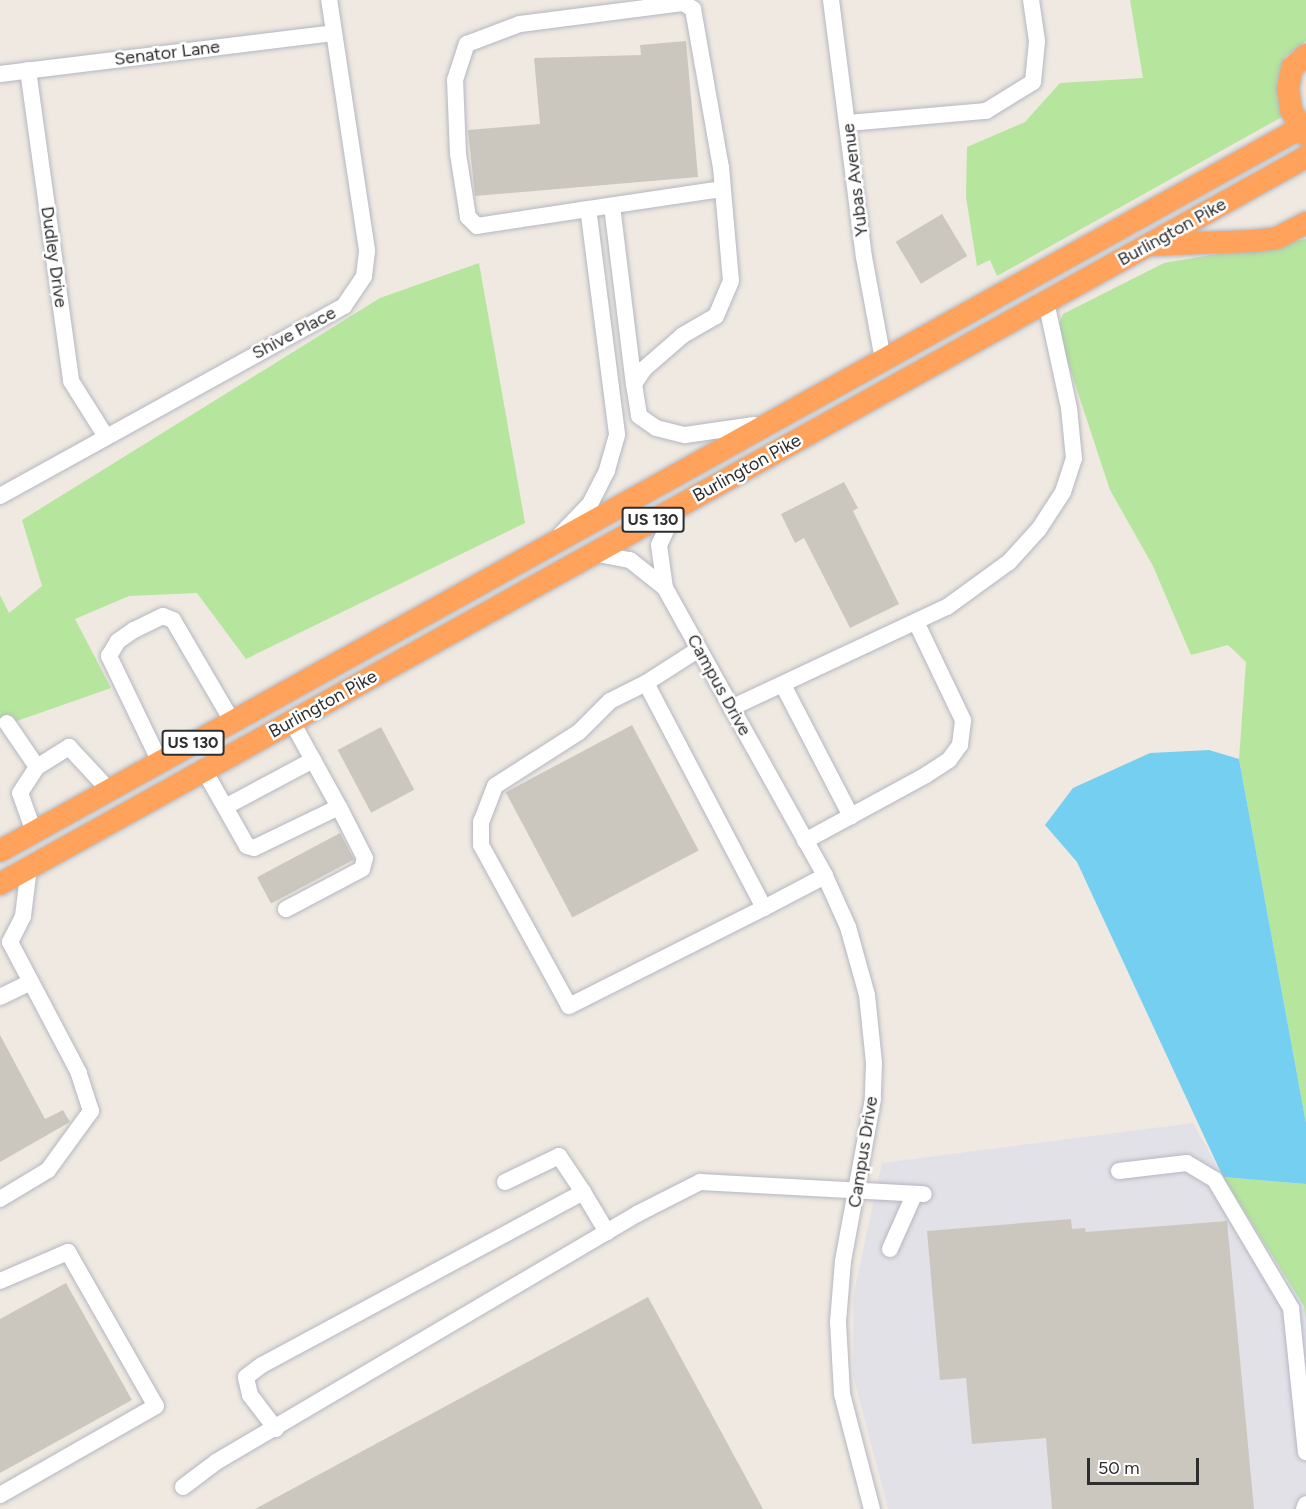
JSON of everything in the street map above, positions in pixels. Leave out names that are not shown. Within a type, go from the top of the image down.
[{"type":"highway","points":[[1306,55],[1292,68],[1288,88],[1306,157]]},
{"type":"highway","name":"Burlington Pike","points":[[0,851],[1299,131]]},
{"type":"highway","name":"Burlington Pike","points":[[0,884],[1306,157]]},
{"type":"highway","points":[[1148,245],[1254,242],[1277,238],[1306,223]]},
{"type":"street","name":"Shive Place","points":[[0,496],[105,435],[344,306],[364,276],[367,250],[329,0]]},
{"type":"street","name":"Yubas Avenue","points":[[831,0],[864,257],[883,360]]},
{"type":"street","points":[[848,123],[986,111],[1033,82],[1037,41],[1031,0]]},
{"type":"street","points":[[634,384],[644,369],[682,336],[716,316],[731,281],[722,189],[706,66],[693,9],[684,3],[520,24],[467,44],[455,80],[458,154],[468,217],[477,226],[722,189]]},
{"type":"street","name":"Senator Lane","points":[[0,74],[333,33]]},
{"type":"street","name":"Dudley Drive","points":[[28,70],[71,381],[105,435]]},
{"type":"street","points":[[612,206],[639,416],[656,428],[685,435],[726,432],[776,420]]},
{"type":"street","points":[[550,545],[594,495],[617,434],[588,210]]},
{"type":"street","points":[[731,708],[947,607],[1009,562],[1039,529],[1063,492],[1074,459],[1069,408],[1046,302]]},
{"type":"street","name":"Campus Drive","points":[[677,507],[659,545],[665,588],[825,876],[861,967],[871,1023],[873,1100],[858,1191],[843,1261],[839,1368],[850,1434],[873,1509]]},
{"type":"street","name":"Campus Drive","points":[[593,553],[630,560],[665,588]]},
{"type":"street","points":[[160,762],[109,656],[118,641],[134,630],[163,616],[173,620],[232,721]]},
{"type":"street","points":[[805,841],[927,776],[949,760],[960,745],[963,720],[916,622]]},
{"type":"street","points":[[699,649],[646,683],[610,701],[579,732],[495,786],[481,822],[481,845],[569,1006],[825,876]]},
{"type":"street","points":[[646,683],[764,908]]},
{"type":"street","points":[[783,685],[851,816]]},
{"type":"street","points":[[286,909],[362,869],[365,858],[292,722]]},
{"type":"street","points":[[7,723],[37,767]]},
{"type":"street","points":[[34,832],[20,793],[37,767],[69,747],[109,790]]},
{"type":"street","points":[[225,807],[313,760]]},
{"type":"street","points":[[204,770],[248,846],[254,848],[339,807]]},
{"type":"street","points":[[0,1199],[48,1170],[91,1111],[79,1073],[5,944],[23,916],[29,868]]},
{"type":"street","points":[[0,997],[29,983]]},
{"type":"street","points":[[505,1182],[560,1156],[608,1232]]},
{"type":"street","points":[[1119,1171],[1187,1163],[1215,1180],[1291,1308],[1306,1452]]},
{"type":"street","points":[[183,1487],[216,1462],[276,1429],[608,1232],[700,1182],[782,1183],[858,1191],[919,1194],[890,1249]]},
{"type":"street","points":[[276,1429],[250,1395],[246,1377],[583,1192]]},
{"type":"street","points":[[0,1281],[68,1252],[156,1406],[0,1495]]},
{"type":"street","points":[[1304,1509],[1306,1504]]},
{"type":"shaded area","points":[[1193,1123],[1223,1177],[1306,1184],[1306,1509],[888,1509],[853,1375],[853,1297],[882,1163]]},
{"type":"green space","points":[[1130,0],[1306,0],[1306,41],[1285,57],[1277,84],[1282,117],[997,276],[990,260],[977,266],[966,197],[967,147],[1025,122],[1060,83],[1143,78]]},
{"type":"green space","points":[[1306,239],[1306,1123],[1239,759],[1246,662],[1228,645],[1191,655],[1153,566],[1110,490],[1057,329],[1063,314],[1164,263]]},
{"type":"green space","points":[[479,263],[525,523],[246,659],[197,593],[129,596],[75,619],[111,688],[0,727],[0,595],[9,613],[42,586],[22,520],[380,298]]},
{"type":"green space","points":[[1223,1177],[1306,1184],[1306,1321],[1304,1306]]},
{"type":"water","points":[[1209,750],[1239,759],[1306,1123],[1306,1184],[1223,1177],[1077,862],[1045,825],[1073,788],[1150,753]]},
{"type":"building","points":[[686,41],[698,177],[475,196],[468,130],[540,124],[534,58],[641,55],[640,45]]},
{"type":"building","points":[[942,214],[967,256],[921,284],[896,242]]},
{"type":"building","points":[[844,482],[858,508],[853,511],[899,604],[850,628],[804,538],[795,543],[781,514]]},
{"type":"building","points":[[632,725],[699,850],[572,918],[506,792]]},
{"type":"building","points":[[381,727],[414,790],[371,813],[338,750]]},
{"type":"building","points":[[340,833],[354,859],[271,904],[257,877]]},
{"type":"building","points":[[0,1035],[45,1119],[63,1110],[70,1122],[0,1162]]},
{"type":"building","points":[[1071,1219],[1072,1229],[1085,1228],[1086,1232],[1227,1221],[1254,1509],[1052,1509],[1046,1438],[972,1444],[966,1378],[940,1380],[927,1231]]},
{"type":"building","points":[[66,1283],[132,1400],[0,1473],[0,1319]]},
{"type":"building","points":[[648,1297],[763,1509],[255,1509]]}]
